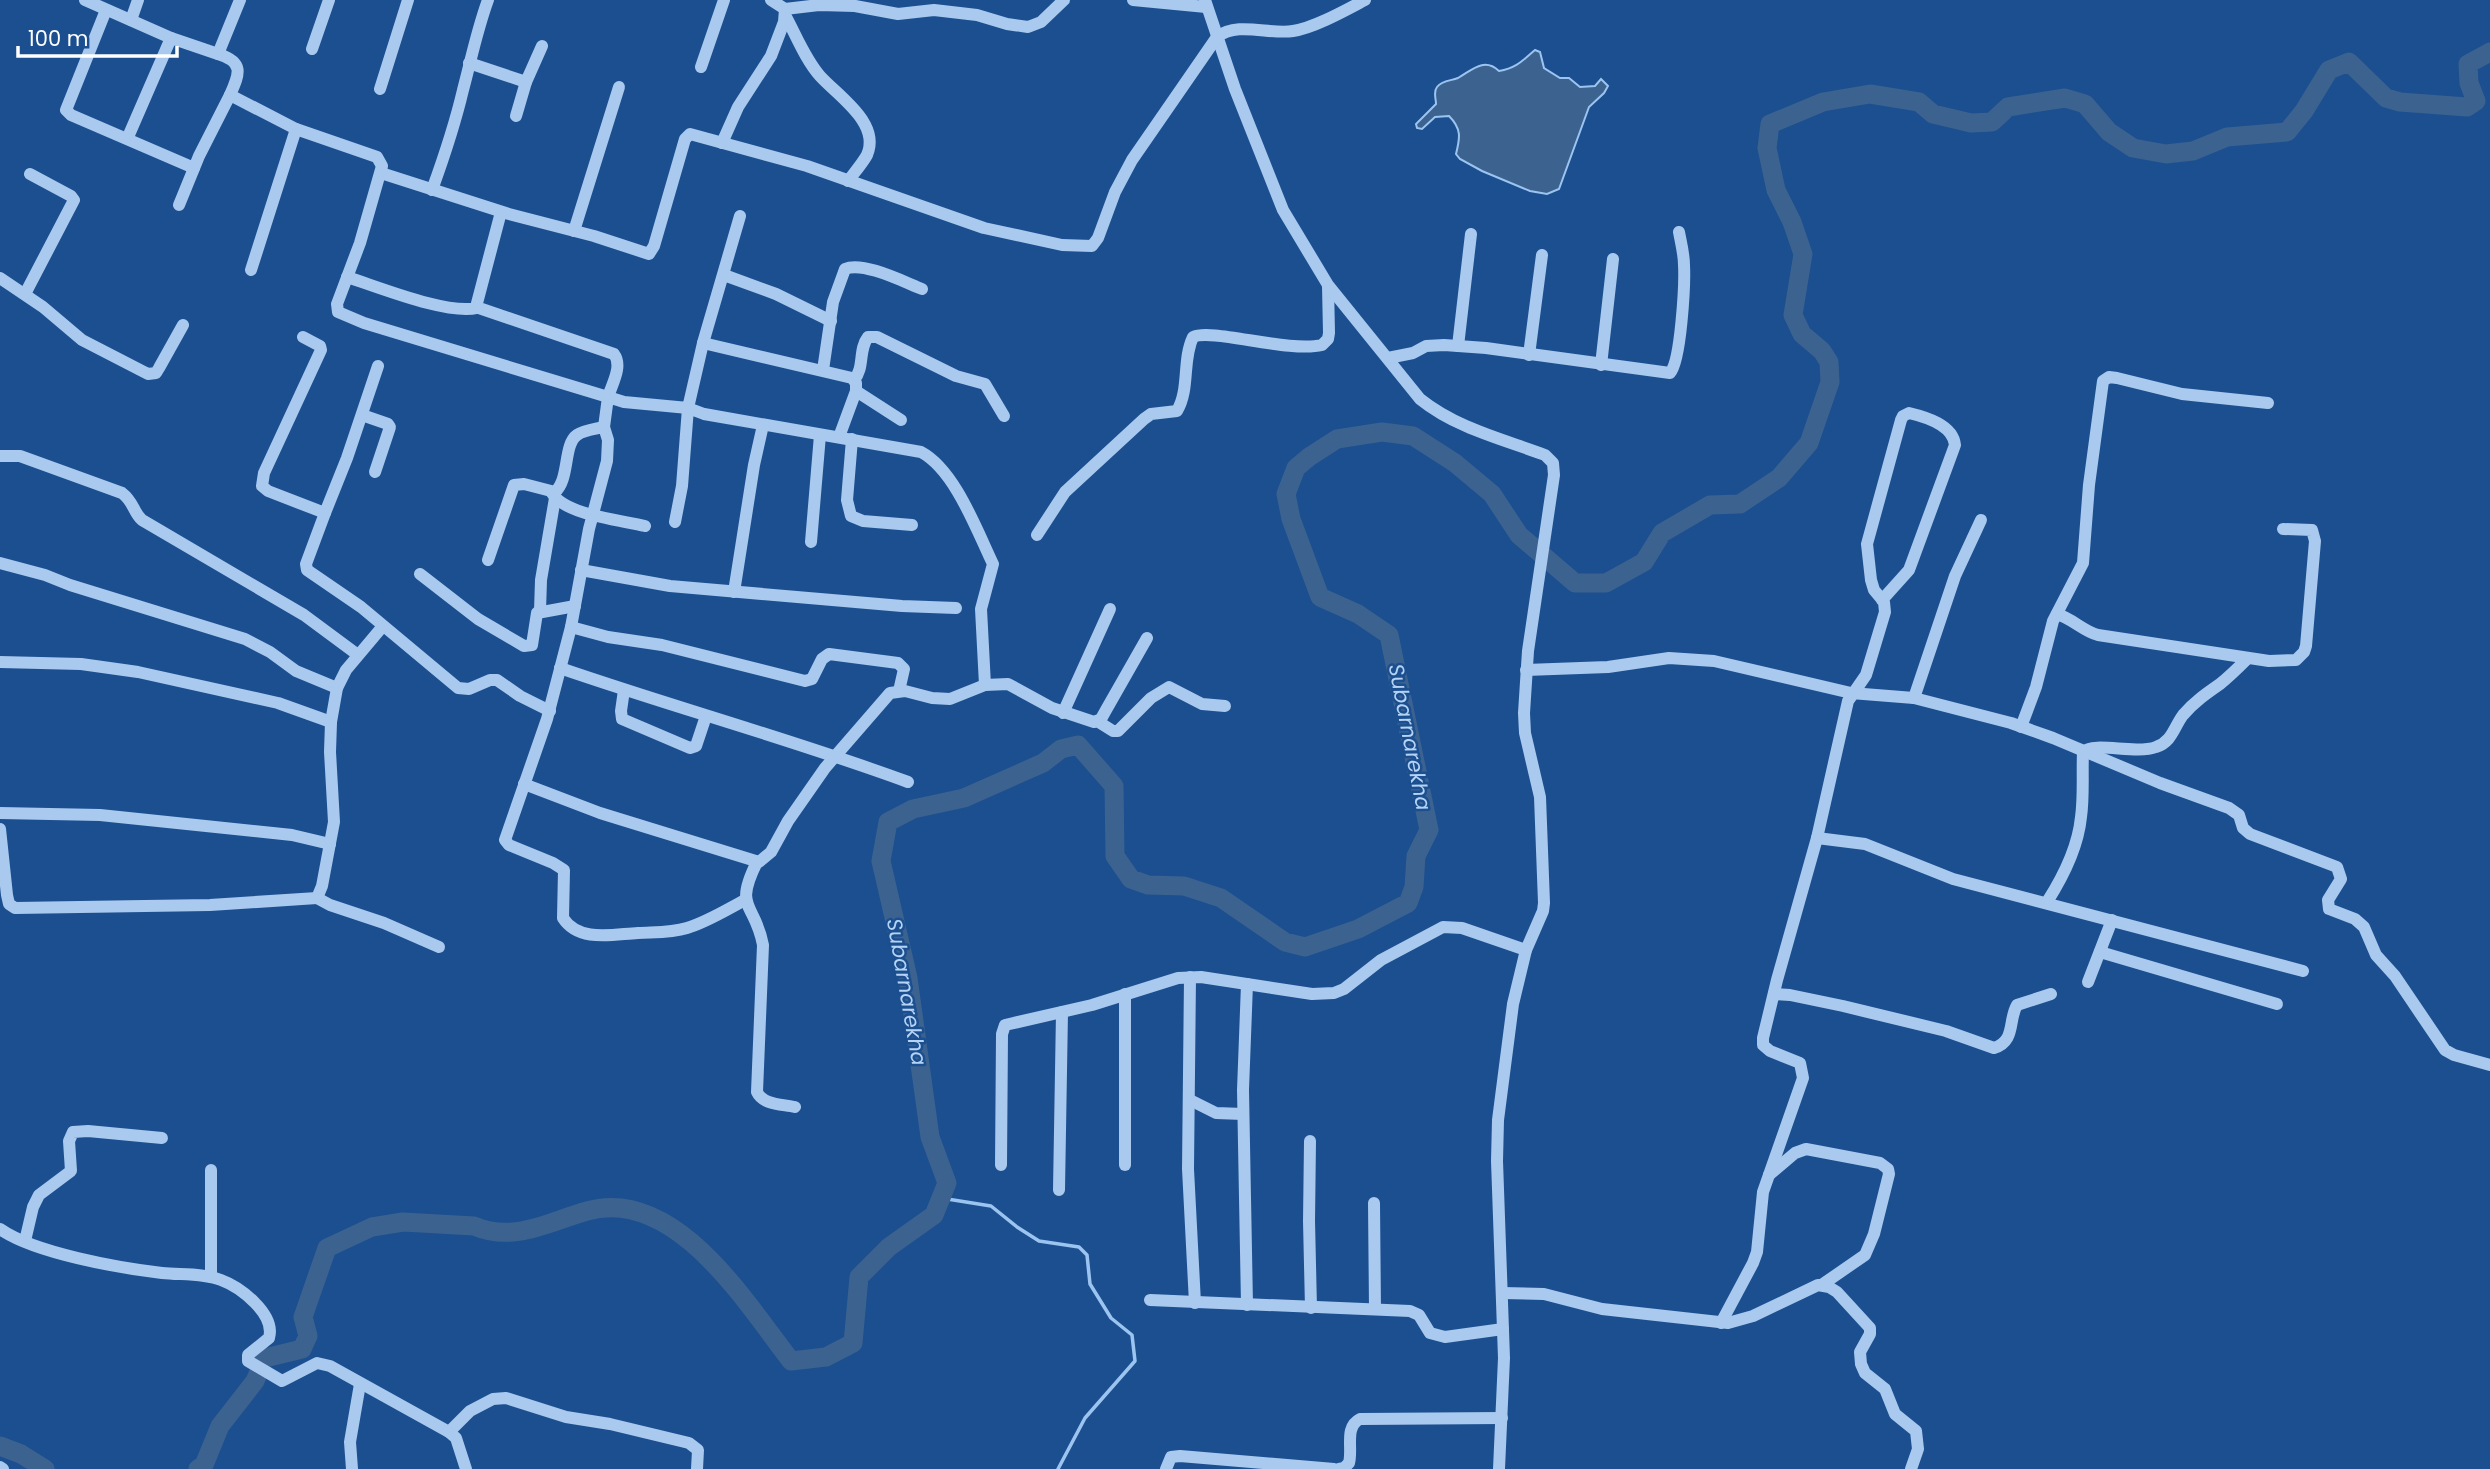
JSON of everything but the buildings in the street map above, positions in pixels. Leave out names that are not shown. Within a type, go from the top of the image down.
[{"type":"street","points":[[85,0],[171,38],[234,60],[238,67],[230,95],[179,205]]},
{"type":"street","points":[[131,20],[138,0]]},
{"type":"street","points":[[218,54],[240,0]]},
{"type":"street","points":[[312,49],[329,0]]},
{"type":"street","points":[[380,89],[408,0]]},
{"type":"street","points":[[432,190],[488,0]]},
{"type":"street","points":[[701,68],[724,0]]},
{"type":"street","points":[[771,0],[785,12],[816,71],[853,108],[865,125],[869,147],[864,160],[848,181]]},
{"type":"street","points":[[785,12],[819,5],[855,6],[898,14],[934,10],[977,15],[1028,27],[1041,22],[1064,0]]},
{"type":"street","points":[[1133,0],[1206,4],[1269,179],[1283,210],[1328,285],[1420,399],[1458,424],[1545,455],[1553,463],[1554,475],[1528,651],[1524,713],[1525,733],[1540,797],[1544,903],[1526,950],[1513,1004],[1498,1120],[1503,1329],[1499,1469]]},
{"type":"street","points":[[381,173],[501,212],[649,254],[654,246],[687,135],[692,135],[807,166],[984,228],[1062,245],[1092,246],[1132,160],[1217,37],[1235,29],[1280,32],[1303,29],[1365,0]]},
{"type":"street","points":[[106,10],[66,110],[71,115],[194,168]]},
{"type":"street","points":[[722,143],[738,107],[771,56],[785,12]]},
{"type":"street","points":[[128,138],[171,38]]},
{"type":"street","points":[[516,116],[542,46]]},
{"type":"street","points":[[469,63],[527,82]]},
{"type":"street","points":[[574,231],[619,87]]},
{"type":"street","points":[[230,95],[296,129],[377,157],[382,162],[381,173],[337,304],[342,315],[624,402],[688,408],[704,414],[846,438],[926,455],[949,479],[993,565],[981,609],[985,685]]},
{"type":"street","points":[[251,270],[296,129]]},
{"type":"street","points":[[24,294],[74,200],[71,195],[30,174]]},
{"type":"street","points":[[477,308],[476,302],[501,212]]},
{"type":"street","points":[[675,522],[682,485],[688,408],[703,342],[740,216]]},
{"type":"street","points":[[1388,358],[1413,353],[1426,346],[1458,346],[1662,373],[1672,371],[1677,355],[1684,285],[1684,262],[1679,232]]},
{"type":"street","points":[[1458,346],[1471,234]]},
{"type":"street","points":[[1529,355],[1542,255]]},
{"type":"street","points":[[1601,365],[1613,259]]},
{"type":"street","points":[[823,370],[833,302],[842,273],[848,267],[873,271],[922,289]]},
{"type":"street","points":[[724,275],[776,294],[831,321]]},
{"type":"street","points":[[347,277],[442,306],[463,310],[477,308],[614,355],[618,361],[608,397],[604,427],[609,448],[575,607],[550,711],[505,840],[509,845],[564,870],[563,918],[573,929],[592,935],[671,932],[705,921],[745,900]]},
{"type":"street","points":[[0,278],[82,340],[148,374],[156,373],[183,325]]},
{"type":"street","points":[[1037,535],[1065,492],[1144,419],[1152,414],[1174,413],[1178,409],[1193,337],[1205,335],[1275,346],[1322,345],[1329,333],[1328,285]]},
{"type":"street","points":[[303,337],[320,345],[321,350],[264,473],[262,485],[265,489],[325,513]]},
{"type":"street","points":[[912,525],[863,521],[851,516],[847,500],[846,438],[855,386],[862,368],[864,342],[868,337],[877,337],[956,376],[985,383],[1004,416]]},
{"type":"street","points":[[703,342],[848,376],[855,386],[901,420]]},
{"type":"street","points":[[378,366],[336,488],[306,564],[307,570],[361,607],[458,688],[469,689],[490,680],[497,680],[520,696],[550,711]]},
{"type":"street","points":[[2021,727],[2036,687],[2051,628],[2083,563],[2089,485],[2101,385],[2105,378],[2117,378],[2182,394],[2268,403]]},
{"type":"street","points":[[1721,1323],[1754,1263],[1763,1192],[1803,1071],[1797,1061],[1770,1051],[1763,1045],[1817,838],[1851,693],[1866,675],[1885,612],[1871,580],[1867,544],[1901,420],[1909,413],[1943,426],[1954,437],[1955,445],[1909,570],[1882,600]]},
{"type":"street","points":[[362,415],[390,427],[375,472]]},
{"type":"street","points":[[734,592],[762,425]]},
{"type":"street","points":[[420,574],[478,619],[524,646],[531,645],[534,618],[540,611],[541,580],[553,495],[561,484],[575,436],[604,427]]},
{"type":"street","points":[[811,542],[820,435]]},
{"type":"street","points":[[0,456],[19,457],[122,493],[130,499],[142,520],[304,615],[358,655]]},
{"type":"street","points":[[488,560],[514,485],[524,484],[553,495],[561,503],[645,526]]},
{"type":"street","points":[[1914,698],[1955,576],[1981,520]]},
{"type":"street","points":[[2057,614],[2070,618],[2087,632],[2098,635],[2248,658],[2286,662],[2296,660],[2304,652],[2315,541],[2312,530],[2283,529]]},
{"type":"street","points":[[0,563],[245,639],[270,652],[296,671],[337,688]]},
{"type":"street","points":[[581,570],[655,584],[956,608]]},
{"type":"street","points":[[540,611],[575,607]]},
{"type":"street","points":[[1063,713],[1110,609]]},
{"type":"street","points":[[317,898],[323,886],[334,822],[330,752],[331,722],[337,688],[346,670],[383,626]]},
{"type":"street","points":[[570,627],[608,637],[662,645],[805,681],[812,679],[822,659],[829,654],[898,663],[904,669],[899,691]]},
{"type":"street","points":[[1097,721],[1147,638]]},
{"type":"street","points":[[1526,670],[1595,668],[1669,658],[1693,659],[1714,661],[1851,693],[1914,698],[2053,738],[2229,807],[2239,815],[2243,828],[2250,834],[2337,867],[2341,879],[2328,900],[2329,909],[2355,919],[2364,927],[2376,955],[2395,976],[2445,1050],[2490,1065]]},
{"type":"street","points":[[2083,752],[2091,747],[2132,751],[2162,745],[2200,697],[2222,683],[2248,658]]},
{"type":"street","points":[[0,662],[81,664],[138,672],[278,703],[331,722]]},
{"type":"street","points":[[560,668],[705,716],[836,755],[908,782]]},
{"type":"street","points":[[794,1107],[765,1101],[759,1097],[763,945],[761,933],[745,900],[748,880],[757,862],[771,852],[797,807],[836,755],[887,695],[899,691],[950,699],[985,685],[1008,684],[1063,713],[1086,721],[1097,721],[1113,731],[1118,731],[1152,698],[1169,687],[1202,704],[1225,706]]},
{"type":"street","points":[[624,690],[622,719],[690,748],[696,746],[705,716]]},
{"type":"street","points":[[2047,902],[2065,871],[2078,831],[2081,817],[2083,752]]},
{"type":"street","points":[[524,785],[600,813],[757,862]]},
{"type":"street","points":[[0,813],[100,815],[292,835],[330,844]]},
{"type":"street","points":[[0,829],[7,895],[9,904],[15,908],[200,905],[317,898],[439,947]]},
{"type":"street","points":[[1817,838],[1865,844],[1953,878],[2303,971]]},
{"type":"street","points":[[2088,982],[2112,920]]},
{"type":"street","points":[[1000,1165],[1003,1027],[1125,994],[1161,981],[1190,977],[1312,994],[1334,992],[1344,989],[1381,960],[1443,927],[1462,928],[1526,950]]},
{"type":"street","points":[[2100,952],[2277,1004]]},
{"type":"street","points":[[1190,977],[1188,1168],[1195,1303]]},
{"type":"street","points":[[1247,984],[1243,1114],[1247,1305]]},
{"type":"street","points":[[1125,994],[1125,1165]]},
{"type":"street","points":[[1774,995],[1806,998],[1895,1018],[1946,1031],[1994,1048],[2005,1042],[2011,1033],[2017,1005],[2051,994]]},
{"type":"street","points":[[1059,1190],[1062,1012]]},
{"type":"street","points":[[1190,1100],[1209,1111],[1243,1114]]},
{"type":"street","points":[[25,1241],[36,1200],[43,1191],[71,1171],[69,1141],[73,1132],[88,1130],[162,1138]]},
{"type":"street","points":[[1310,1141],[1311,1308]]},
{"type":"street","points":[[1502,1293],[1544,1294],[1602,1309],[1721,1323],[1753,1316],[1823,1284],[1860,1260],[1868,1248],[1889,1174],[1888,1169],[1880,1163],[1806,1149],[1795,1153],[1769,1175]]},
{"type":"street","points":[[211,1170],[211,1276]]},
{"type":"street","points":[[1374,1203],[1375,1309]]},
{"type":"street","points":[[0,1229],[25,1241],[120,1267],[211,1276],[232,1284],[245,1293],[270,1326],[269,1338],[248,1355],[248,1361],[284,1381],[309,1366],[322,1363],[449,1432],[456,1438],[466,1469]]},
{"type":"street","points":[[1823,1284],[1837,1292],[1870,1328],[1869,1338],[1860,1352],[1861,1364],[1865,1373],[1885,1389],[1895,1413],[1916,1432],[1918,1449],[1911,1469]]},
{"type":"street","points":[[1150,1300],[1416,1312],[1430,1333],[1438,1336],[1503,1329]]},
{"type":"street","points":[[352,1469],[350,1442],[360,1384]]},
{"type":"street","points":[[449,1432],[470,1411],[493,1399],[506,1398],[566,1417],[610,1424],[689,1443],[698,1450],[697,1469]]},
{"type":"street","points":[[1166,1469],[1171,1457],[1180,1456],[1344,1468],[1349,1463],[1352,1426],[1360,1419],[1502,1418]]},
{"type":"water","points":[[1535,50],[1540,52],[1544,68],[1560,78],[1569,78],[1580,87],[1595,86],[1601,79],[1608,86],[1589,107],[1559,189],[1547,194],[1530,191],[1460,159],[1456,154],[1458,130],[1449,116],[1435,117],[1422,129],[1417,128],[1416,124],[1436,104],[1435,91],[1441,83],[1458,78],[1483,65],[1499,71],[1511,68]]},
{"type":"waterway","name":"Subarnarekha","points":[[198,1469],[204,1465],[220,1426],[255,1381],[265,1358],[302,1349],[308,1336],[303,1317],[327,1248],[372,1227],[403,1222],[474,1226],[489,1231],[517,1232],[587,1211],[619,1208],[650,1216],[678,1232],[705,1255],[730,1281],[791,1361],[826,1357],[853,1343],[859,1277],[889,1247],[934,1215],[947,1183],[930,1137],[908,978],[881,861],[888,822],[913,809],[964,798],[1043,763],[1061,749],[1078,745],[1114,786],[1115,856],[1131,879],[1148,885],[1184,886],[1221,898],[1285,942],[1305,947],[1358,929],[1408,903],[1414,887],[1416,856],[1429,830],[1389,635],[1358,614],[1320,597],[1291,519],[1286,494],[1296,468],[1337,439],[1382,432],[1413,436],[1455,463],[1492,494],[1519,535],[1575,583],[1606,583],[1644,562],[1662,533],[1710,505],[1740,504],[1779,478],[1809,443],[1830,382],[1829,362],[1822,351],[1802,334],[1793,315],[1803,254],[1792,222],[1776,190],[1767,148],[1770,124],[1823,102],[1870,94],[1919,102],[1933,114],[1971,123],[1992,122],[2008,107],[2065,98],[2085,104],[2109,132],[2133,148],[2166,154],[2193,151],[2227,137],[2287,132],[2304,111],[2329,70],[2349,62],[2386,98],[2400,102],[2467,107],[2476,101],[2469,83],[2468,64],[2490,52]]},
{"type":"waterway","points":[[941,1198],[991,1206],[1039,1241],[1079,1247],[1087,1255],[1090,1284],[1111,1318],[1132,1335],[1135,1361],[1085,1418],[1058,1469]]},
{"type":"waterway","name":"Subarnarekha","points":[[0,1446],[21,1454],[45,1469]]}]
